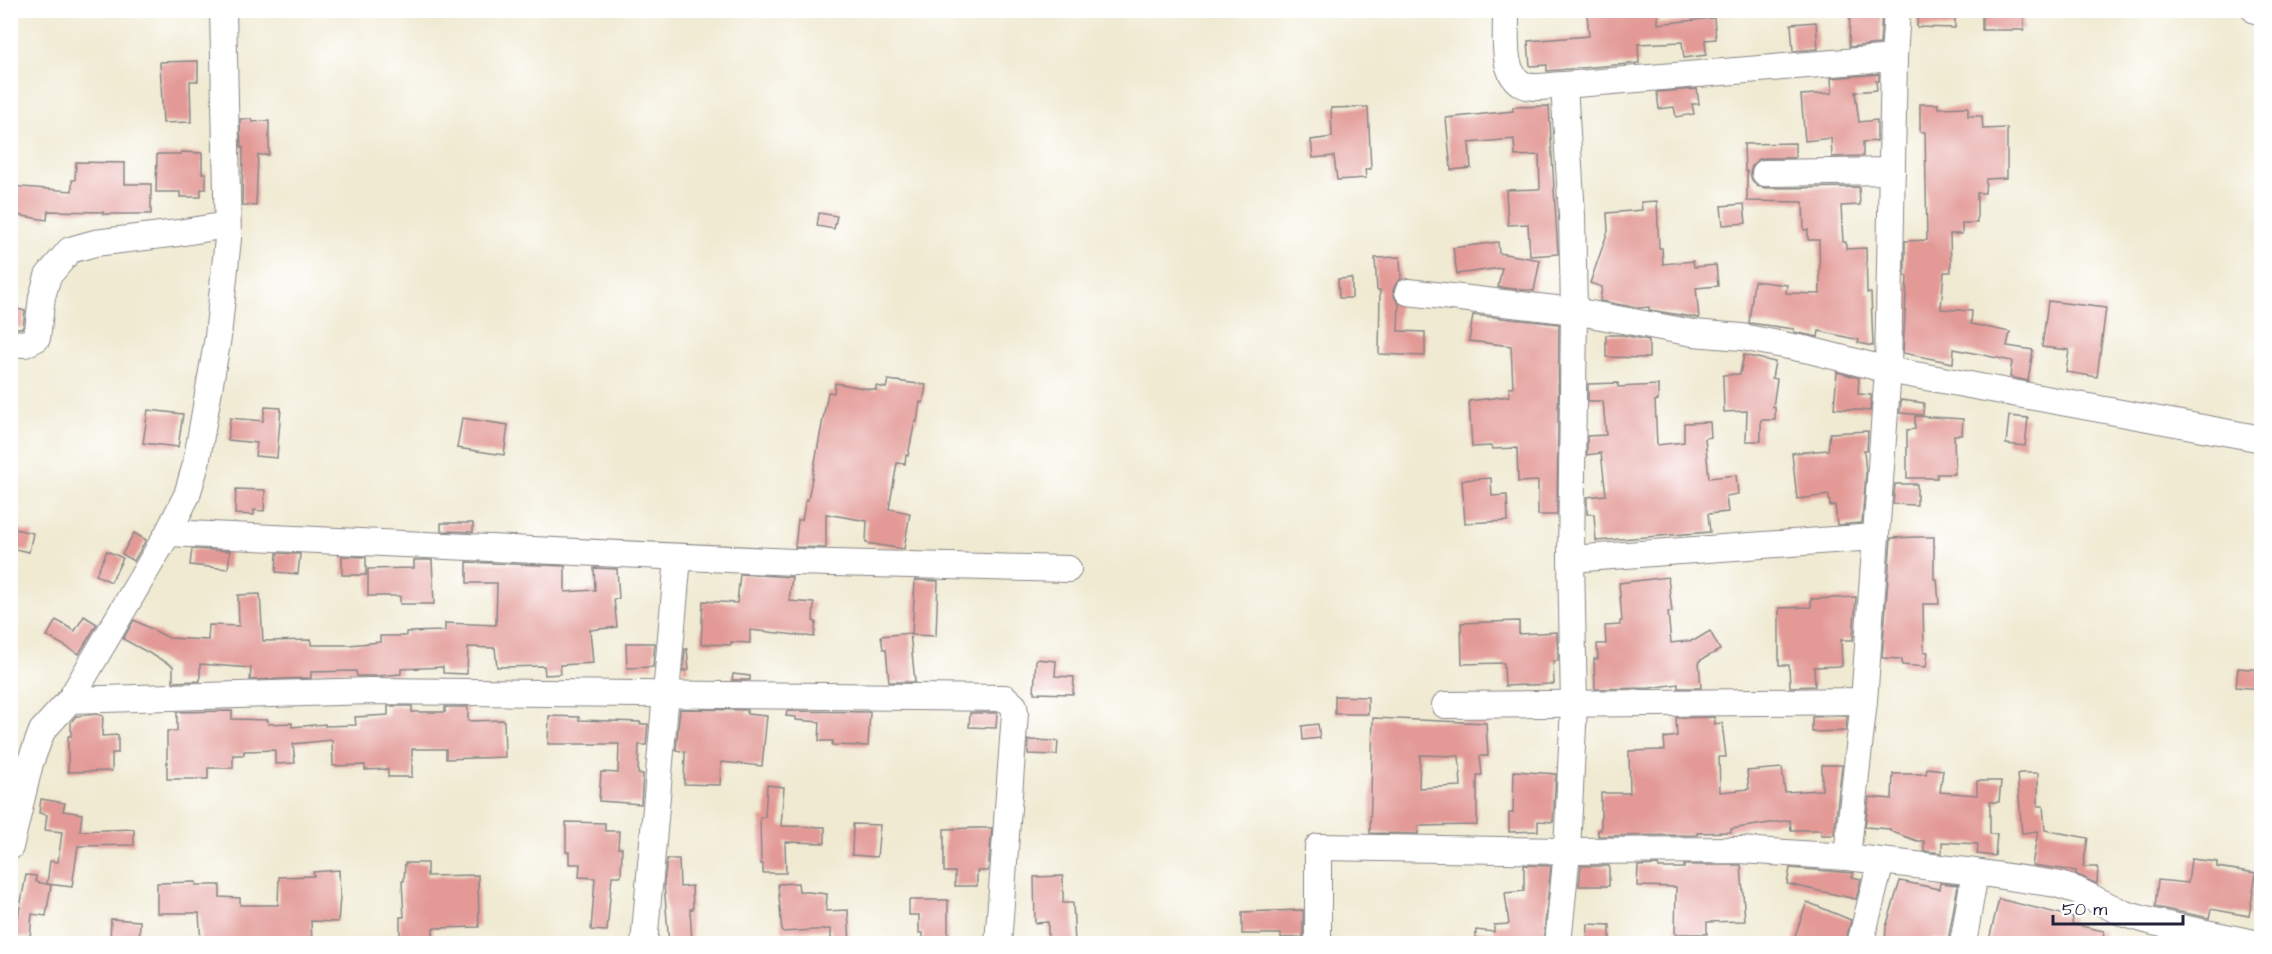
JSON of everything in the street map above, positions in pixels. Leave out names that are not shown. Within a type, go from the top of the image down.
[{"type":"street","points":[[10,848],[30,763],[42,731],[70,700],[168,533],[187,495],[196,464],[218,337],[227,225],[223,10]]},
{"type":"street","points":[[1506,10],[1508,66],[1515,79],[1528,86],[1894,58]]},
{"type":"street","points":[[1847,857],[1864,701],[1874,537],[1888,370],[1897,10]]},
{"type":"street","points":[[2255,10],[2262,12]]},
{"type":"street","points":[[1558,944],[1567,851],[1574,705],[1571,559],[1574,311],[1564,85]]},
{"type":"street","points":[[1765,173],[1892,171]]},
{"type":"street","points":[[10,343],[25,344],[37,338],[42,297],[48,276],[70,250],[95,243],[227,225]]},
{"type":"street","points":[[1408,292],[1574,311],[1693,333],[1742,337],[1809,350],[1888,370],[2262,439]]},
{"type":"street","points":[[168,533],[795,562],[1068,569]]},
{"type":"street","points":[[1571,559],[1874,537]]},
{"type":"street","points":[[644,944],[678,557]]},
{"type":"street","points":[[70,700],[370,691],[997,697],[1010,702],[1014,706],[1015,713],[998,944]]},
{"type":"street","points":[[1445,705],[1864,701]]},
{"type":"street","points":[[1318,944],[1318,847],[1567,851],[1740,850],[1847,857],[2056,884],[2076,890],[2125,914],[2259,944]]},
{"type":"street","points":[[1860,944],[1881,862]]},
{"type":"street","points":[[1963,944],[1975,872]]},
{"type":"building","points":[[1612,10],[1658,10],[1658,24],[1714,18],[1716,39],[1705,40],[1706,55],[1684,58],[1682,42],[1638,44],[1639,63],[1547,71],[1547,65],[1530,66],[1528,41],[1589,36],[1587,14],[1612,12]]},
{"type":"building","points":[[1850,10],[1882,11],[1880,44],[1849,47]]},
{"type":"building","points":[[1918,10],[1955,11],[1955,28],[1917,27]]},
{"type":"building","points":[[1982,10],[2024,10],[2024,30],[1982,30]]},
{"type":"building","points":[[1816,22],[1818,49],[1793,51],[1791,24]]},
{"type":"building","points":[[198,61],[198,81],[190,81],[191,122],[163,123],[160,62]]},
{"type":"building","points":[[1879,74],[1879,81],[1876,81],[1877,90],[1855,92],[1859,122],[1877,120],[1877,141],[1863,142],[1863,156],[1832,157],[1831,138],[1805,141],[1801,95],[1832,93],[1831,78]]},
{"type":"building","points":[[1697,89],[1699,104],[1692,104],[1694,114],[1676,117],[1674,107],[1659,109],[1657,92]]},
{"type":"building","points":[[1920,104],[1938,104],[1938,108],[1968,107],[1968,116],[1982,116],[1983,129],[2007,128],[2007,178],[1986,179],[1985,193],[1977,193],[1977,223],[1962,223],[1962,234],[1950,234],[1951,272],[1944,272],[1941,309],[1972,311],[1971,324],[2010,332],[2007,346],[2033,350],[2028,381],[2010,377],[2012,361],[1954,349],[1953,363],[1903,353],[1907,276],[1905,276],[1905,241],[1927,240],[1925,132],[1920,132]]},
{"type":"building","points":[[1549,106],[1558,254],[1530,256],[1528,224],[1508,225],[1506,190],[1540,189],[1539,155],[1515,156],[1514,139],[1469,143],[1471,168],[1451,170],[1446,118],[1513,111],[1513,107]]},
{"type":"building","points":[[1368,107],[1371,169],[1365,169],[1366,178],[1337,180],[1334,156],[1313,158],[1311,140],[1332,137],[1331,108]]},
{"type":"building","points":[[240,119],[251,119],[252,122],[269,121],[269,155],[258,155],[256,206],[242,205],[243,147],[241,147]]},
{"type":"building","points":[[1795,143],[1795,158],[1757,160],[1750,173],[1752,180],[1757,186],[1765,188],[1859,187],[1860,205],[1841,206],[1843,242],[1846,242],[1846,249],[1866,248],[1867,293],[1871,293],[1873,346],[1858,343],[1859,340],[1819,331],[1818,337],[1794,332],[1794,329],[1749,323],[1754,281],[1787,285],[1786,293],[1820,294],[1819,240],[1808,240],[1808,230],[1804,230],[1803,202],[1747,201],[1744,144]]},
{"type":"building","points":[[181,152],[202,153],[202,173],[206,173],[206,189],[201,189],[201,197],[180,197],[180,192],[156,192],[157,154],[181,154]]},
{"type":"building","points":[[76,162],[125,163],[125,184],[151,184],[151,214],[48,211],[47,220],[10,214],[10,186],[72,191]]},
{"type":"building","points":[[1657,201],[1659,248],[1662,248],[1663,264],[1693,261],[1694,267],[1716,265],[1718,286],[1696,288],[1699,318],[1649,310],[1649,307],[1638,308],[1600,301],[1602,287],[1590,283],[1608,231],[1607,213],[1642,210],[1641,202]]},
{"type":"building","points":[[1744,204],[1746,223],[1723,225],[1721,206]]},
{"type":"building","points":[[819,213],[837,216],[834,229],[817,226]]},
{"type":"building","points":[[1498,242],[1499,253],[1540,260],[1534,291],[1498,287],[1502,268],[1457,274],[1453,248]]},
{"type":"building","points":[[1400,257],[1401,279],[1393,291],[1399,304],[1398,331],[1425,332],[1425,356],[1379,354],[1380,290],[1377,290],[1375,258]]},
{"type":"building","points":[[1352,278],[1352,298],[1339,298],[1338,279]]},
{"type":"building","points":[[2048,301],[2106,308],[2097,377],[2066,372],[2069,350],[2042,347]]},
{"type":"building","points":[[10,307],[25,311],[23,328],[10,328]]},
{"type":"building","points":[[1473,315],[1559,324],[1557,515],[1538,515],[1538,481],[1518,482],[1517,448],[1472,447],[1469,401],[1509,396],[1509,388],[1513,387],[1511,346],[1469,341]]},
{"type":"building","points":[[1606,335],[1623,335],[1649,340],[1649,358],[1606,357]]},
{"type":"building","points":[[1744,355],[1775,362],[1772,378],[1777,379],[1773,407],[1775,407],[1775,420],[1761,420],[1761,441],[1746,441],[1747,411],[1724,412],[1723,375],[1740,374]]},
{"type":"building","points":[[1837,372],[1859,378],[1858,394],[1871,395],[1870,411],[1834,408]]},
{"type":"building","points":[[888,380],[926,385],[923,403],[920,402],[917,422],[915,421],[908,456],[906,455],[905,464],[897,463],[889,509],[910,513],[904,549],[866,543],[867,521],[826,514],[826,548],[795,547],[798,520],[802,520],[806,499],[808,500],[828,392],[834,393],[835,383],[876,390],[876,386],[886,388]]},
{"type":"building","points":[[1618,383],[1618,387],[1658,385],[1658,400],[1655,401],[1657,445],[1684,442],[1684,423],[1710,422],[1711,437],[1705,438],[1709,478],[1736,475],[1738,494],[1726,496],[1728,512],[1708,514],[1710,532],[1596,541],[1594,514],[1587,514],[1587,497],[1606,495],[1601,453],[1587,455],[1587,436],[1606,435],[1603,401],[1588,401],[1588,384]]},
{"type":"building","points":[[1901,400],[1924,403],[1923,415],[1900,413]]},
{"type":"building","points":[[265,407],[281,408],[277,458],[255,456],[257,443],[228,440],[230,418],[263,421]]},
{"type":"building","points":[[148,410],[183,414],[178,447],[143,443]]},
{"type":"building","points":[[1915,416],[1963,419],[1962,435],[1954,435],[1955,474],[1937,474],[1937,478],[1907,478],[1907,430],[1915,429]]},
{"type":"building","points":[[2009,416],[2028,418],[2025,446],[2006,444]]},
{"type":"building","points":[[462,418],[508,425],[504,455],[457,448]]},
{"type":"building","points":[[1868,431],[1867,450],[1864,450],[1866,473],[1862,523],[1837,525],[1835,505],[1830,506],[1829,495],[1797,499],[1792,453],[1828,450],[1830,433]]},
{"type":"building","points":[[1491,478],[1492,496],[1507,495],[1508,521],[1465,523],[1462,480]]},
{"type":"building","points":[[1895,484],[1917,484],[1917,505],[1893,504]]},
{"type":"building","points":[[236,489],[265,490],[264,511],[254,510],[254,515],[235,514]]},
{"type":"building","points":[[441,523],[473,523],[473,532],[441,531]]},
{"type":"building","points":[[10,528],[33,533],[29,552],[10,548]]},
{"type":"building","points":[[134,533],[146,540],[134,561],[122,554]]},
{"type":"building","points":[[1934,537],[1934,579],[1937,579],[1939,604],[1923,604],[1924,652],[1928,652],[1926,667],[1902,665],[1902,659],[1882,658],[1891,538]]},
{"type":"building","points":[[192,549],[230,551],[228,569],[190,565]]},
{"type":"building","points":[[107,551],[123,558],[111,582],[96,575]]},
{"type":"building","points":[[277,553],[300,554],[298,574],[276,572]]},
{"type":"building","points":[[342,556],[366,557],[366,575],[342,575]]},
{"type":"building","points":[[414,560],[432,560],[434,604],[400,604],[400,596],[368,596],[368,569],[414,568]]},
{"type":"building","points":[[467,562],[565,566],[565,592],[595,590],[594,568],[617,569],[619,599],[614,599],[617,627],[590,630],[593,663],[560,665],[561,674],[545,675],[544,666],[497,667],[495,648],[468,647],[467,674],[443,673],[443,667],[401,669],[401,674],[378,676],[357,676],[356,671],[311,672],[311,678],[250,680],[251,668],[200,664],[200,681],[173,682],[173,666],[123,639],[134,620],[169,638],[208,640],[209,625],[239,626],[238,595],[260,594],[263,641],[311,640],[311,645],[349,645],[380,642],[380,636],[406,636],[406,632],[445,631],[445,623],[496,625],[497,583],[467,583]]},
{"type":"building","points":[[740,574],[792,577],[789,601],[814,603],[813,621],[816,622],[814,637],[750,630],[750,643],[701,644],[703,601],[737,603]]},
{"type":"building","points":[[1668,577],[1672,612],[1668,612],[1671,643],[1695,640],[1710,631],[1720,650],[1699,661],[1701,688],[1678,688],[1678,684],[1650,688],[1595,689],[1594,659],[1598,659],[1597,644],[1606,644],[1605,626],[1620,625],[1622,621],[1619,583]]},
{"type":"building","points":[[915,580],[938,581],[936,636],[912,635]]},
{"type":"building","points":[[1856,597],[1853,640],[1841,640],[1842,666],[1814,667],[1815,686],[1790,687],[1789,665],[1779,665],[1779,608],[1811,607],[1811,599]]},
{"type":"building","points":[[84,616],[97,624],[79,654],[47,636],[56,620],[75,631]]},
{"type":"building","points":[[1519,621],[1519,634],[1557,632],[1558,661],[1553,661],[1554,684],[1505,686],[1504,663],[1462,664],[1461,623]]},
{"type":"building","points":[[910,633],[915,682],[889,682],[886,649],[883,649],[881,636]]},
{"type":"building","points":[[626,643],[655,643],[653,667],[627,668]]},
{"type":"building","points":[[685,649],[687,649],[689,670],[683,671]]},
{"type":"building","points":[[1036,659],[1056,661],[1055,676],[1074,677],[1073,694],[1034,693]]},
{"type":"building","points":[[2238,668],[2262,670],[2262,689],[2236,687]]},
{"type":"building","points":[[733,674],[750,676],[750,680],[732,680]]},
{"type":"building","points":[[1335,696],[1368,697],[1368,714],[1335,714]]},
{"type":"building","points":[[388,706],[412,706],[412,712],[445,712],[445,707],[468,707],[468,721],[504,720],[505,757],[446,759],[446,749],[412,749],[412,777],[388,777],[388,769],[365,770],[365,765],[333,766],[332,740],[293,744],[295,763],[275,764],[275,750],[244,751],[244,755],[233,755],[233,768],[208,768],[208,779],[167,779],[167,731],[177,731],[177,712],[232,711],[232,719],[268,720],[268,724],[292,723],[292,727],[325,724],[325,726],[356,725],[355,717],[388,715]]},
{"type":"building","points":[[680,709],[747,710],[747,714],[767,716],[762,766],[721,762],[720,785],[684,784],[685,752],[676,750]]},
{"type":"building","points":[[787,711],[870,712],[868,746],[832,745],[833,741],[819,741],[820,722],[796,720],[796,717],[786,716]]},
{"type":"building","points":[[970,713],[997,713],[996,728],[969,727]]},
{"type":"building","points":[[97,714],[103,716],[102,736],[118,735],[118,753],[112,753],[112,771],[68,772],[68,736],[71,736],[71,722],[76,716]]},
{"type":"building","points":[[549,716],[648,724],[646,745],[639,745],[638,774],[643,774],[641,804],[599,801],[601,772],[618,773],[619,744],[548,744]]},
{"type":"building","points":[[1847,716],[1846,731],[1812,732],[1812,717]]},
{"type":"building","points":[[1714,717],[1715,724],[1722,723],[1726,757],[1719,757],[1720,792],[1749,789],[1747,771],[1782,768],[1785,792],[1822,790],[1822,765],[1842,765],[1834,835],[1821,835],[1821,830],[1791,830],[1790,820],[1731,829],[1731,832],[1697,833],[1697,835],[1598,836],[1598,830],[1601,830],[1601,793],[1630,793],[1629,751],[1665,750],[1664,738],[1677,736],[1676,718]]},
{"type":"building","points":[[1373,718],[1486,723],[1488,756],[1480,756],[1482,775],[1477,775],[1477,825],[1418,826],[1418,834],[1370,833]],"holes":[[[1420,755],[1459,756],[1461,786],[1419,788]]]},
{"type":"building","points":[[1318,724],[1320,738],[1303,740],[1302,726]]},
{"type":"building","points":[[1028,740],[1058,741],[1057,755],[1028,754]]},
{"type":"building","points":[[1927,768],[1943,770],[1940,792],[1977,795],[1977,781],[2001,781],[1999,802],[1990,802],[1990,834],[1997,834],[1995,856],[1977,854],[1978,844],[1942,842],[1942,853],[1924,851],[1924,841],[1917,841],[1890,831],[1890,829],[1865,827],[1869,797],[1892,799],[1893,774],[1926,774]]},
{"type":"building","points":[[1514,771],[1556,774],[1553,822],[1538,821],[1538,831],[1509,832],[1509,813],[1513,813]]},
{"type":"building","points":[[2038,773],[2038,806],[2043,806],[2045,830],[2088,838],[2083,867],[2098,867],[2097,884],[2076,874],[2076,871],[2032,865],[2038,831],[2022,833],[2017,774]]},
{"type":"building","points":[[767,785],[784,787],[781,826],[825,827],[825,843],[785,842],[786,873],[763,873],[763,864],[761,864],[760,817],[765,817]]},
{"type":"building","points":[[41,799],[65,803],[63,811],[82,814],[80,831],[134,829],[134,845],[78,846],[72,887],[47,884],[50,861],[58,862],[62,832],[45,830],[47,815],[39,813]]},
{"type":"building","points":[[566,822],[605,823],[605,831],[619,831],[618,848],[622,848],[621,876],[612,876],[607,931],[591,930],[595,878],[579,877],[580,864],[569,864],[569,852],[566,852]]},
{"type":"building","points":[[853,824],[880,825],[877,857],[852,855]]},
{"type":"building","points":[[992,828],[988,871],[977,871],[977,886],[955,886],[955,872],[944,872],[944,829]]},
{"type":"building","points":[[667,859],[679,859],[680,887],[692,886],[693,909],[690,909],[692,944],[669,944],[664,884]]},
{"type":"building","points":[[2191,859],[2217,862],[2217,867],[2256,873],[2249,916],[2211,909],[2209,918],[2155,907],[2158,880],[2188,883]]},
{"type":"building","points":[[405,863],[427,863],[427,876],[478,875],[479,927],[433,928],[433,941],[400,941],[400,917],[404,917],[402,881],[404,881]]},
{"type":"building","points":[[1524,865],[1551,866],[1543,944],[1475,944],[1476,930],[1494,932],[1494,925],[1509,924],[1505,893],[1524,891]]},
{"type":"building","points":[[1658,865],[1659,868],[1684,868],[1684,865],[1741,865],[1745,921],[1707,922],[1707,934],[1675,934],[1676,887],[1637,886],[1638,866]]},
{"type":"building","points":[[1581,866],[1609,866],[1609,886],[1579,886]]},
{"type":"building","points":[[1790,868],[1854,873],[1852,877],[1861,879],[1856,899],[1787,884]]},
{"type":"building","points":[[339,870],[338,922],[311,921],[312,942],[201,944],[199,913],[157,913],[157,883],[196,882],[196,885],[220,885],[220,897],[240,898],[240,905],[278,905],[279,877],[314,876],[313,872]]},
{"type":"building","points":[[26,875],[36,876],[36,882],[51,885],[46,916],[32,914],[30,938],[10,936],[10,917],[18,918]]},
{"type":"building","points":[[1063,876],[1063,903],[1073,903],[1075,944],[1048,944],[1048,922],[1035,923],[1034,877]]},
{"type":"building","points":[[1900,881],[1939,889],[1940,883],[1958,885],[1948,941],[1932,938],[1931,944],[1885,944],[1886,927]]},
{"type":"building","points":[[798,883],[799,891],[827,894],[826,911],[848,910],[850,944],[831,944],[831,929],[782,932],[778,884]]},
{"type":"building","points":[[1999,899],[2073,917],[2072,924],[2104,931],[2102,944],[1988,944]]},
{"type":"building","points":[[909,900],[948,900],[948,944],[923,944],[923,933],[919,933],[919,915],[909,915]]},
{"type":"building","points":[[1807,902],[1851,920],[1845,944],[1792,944]]},
{"type":"building","points":[[1303,910],[1303,937],[1281,938],[1281,934],[1242,934],[1242,912]]},
{"type":"building","points":[[111,919],[140,921],[139,943],[110,941]]},
{"type":"building","points":[[1588,924],[1610,925],[1610,944],[1587,944]]}]
